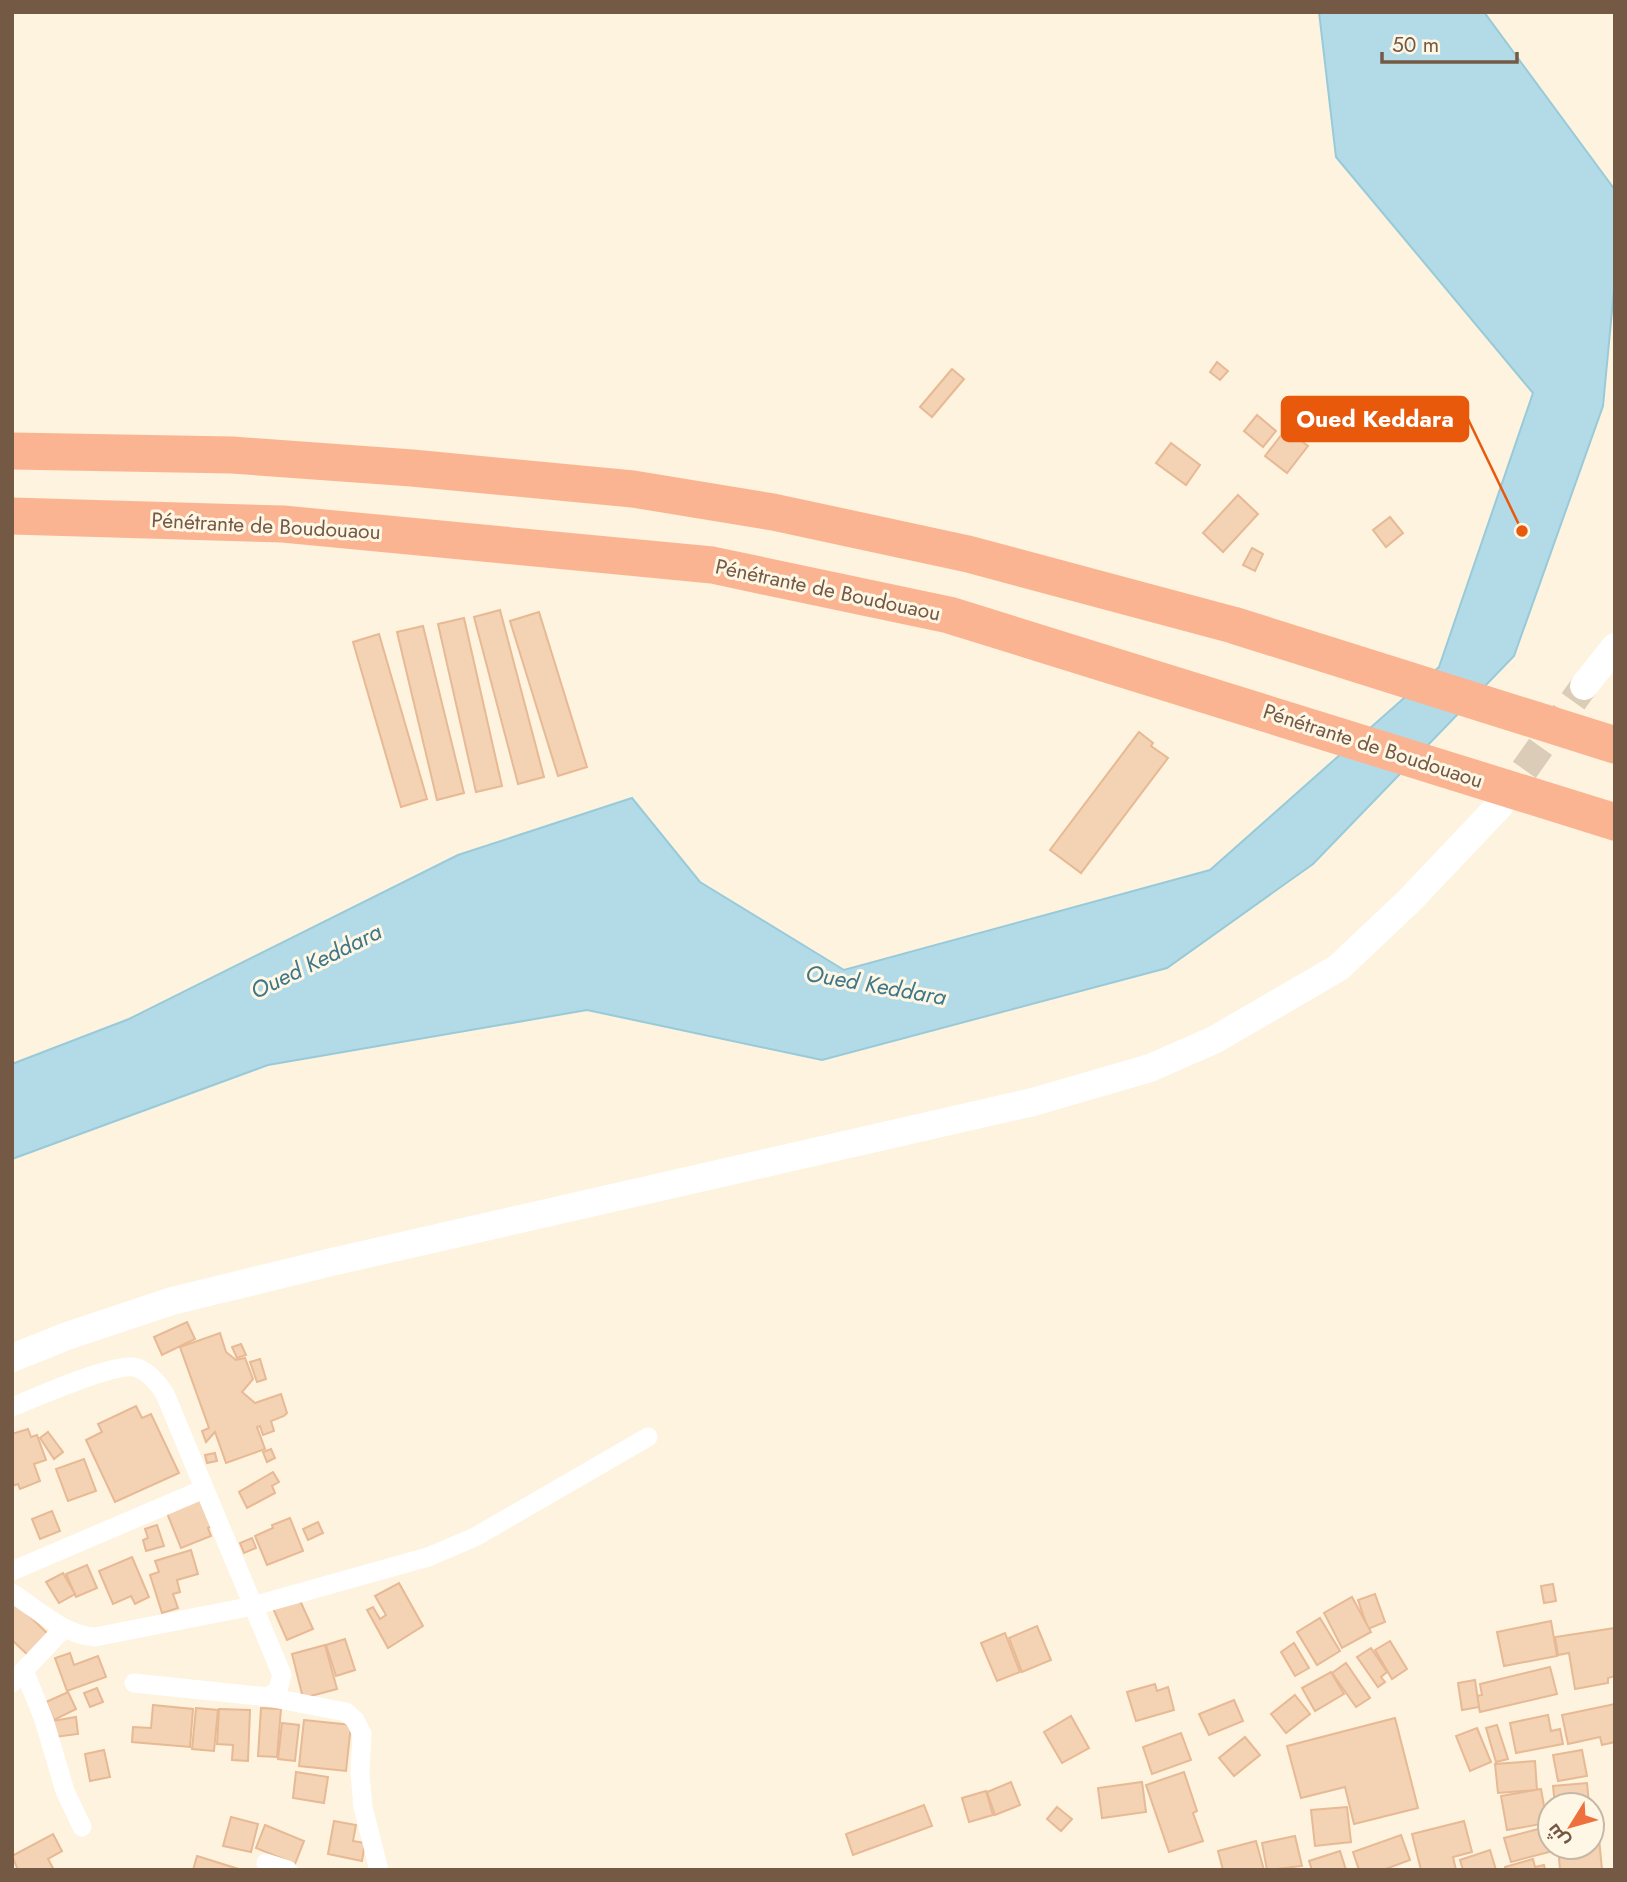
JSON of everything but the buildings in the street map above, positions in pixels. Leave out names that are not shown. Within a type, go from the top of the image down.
[{"type":"highway","points":[[12,451],[232,455],[412,468],[633,489],[786,515],[968,554],[1233,625],[1603,741]]},
{"type":"highway","name":"Pénétrante de Boudouaou","points":[[12,516],[283,524],[712,565],[948,615],[1615,822]]},
{"type":"main road","points":[[1584,686],[1615,647]]},
{"type":"main road","points":[[12,1358],[67,1336],[173,1301],[336,1261],[1033,1102],[1150,1068],[1214,1040],[1338,968],[1409,901],[1500,805]]},
{"type":"street","points":[[12,1407],[117,1367],[136,1367],[155,1380],[165,1394],[282,1675],[278,1690],[268,1697]]},
{"type":"street","points":[[12,1593],[64,1628],[80,1636],[95,1637],[253,1606],[428,1557],[463,1542],[648,1437]]},
{"type":"street","points":[[12,1571],[204,1489]]},
{"type":"street","points":[[64,1628],[18,1677],[44,1720],[65,1791],[82,1827]]},
{"type":"street","points":[[134,1684],[268,1697],[346,1712],[355,1720],[362,1734],[362,1807],[379,1870]]},
{"type":"street","points":[[266,1863],[288,1870]]},
{"type":"water","name":"Oued Keddara","points":[[1319,12],[1484,12],[1615,190],[1615,279],[1603,406],[1514,656],[1313,864],[1167,968],[822,1060],[587,1010],[268,1065],[12,1159],[12,1064],[129,1019],[458,855],[632,798],[700,882],[844,970],[1210,870],[1439,667],[1533,393],[1336,157]]},
{"type":"tunnel","points":[[1500,804],[1584,686]]},
{"type":"place","name":"Oued Keddara","points":[[1522,531]]}]
